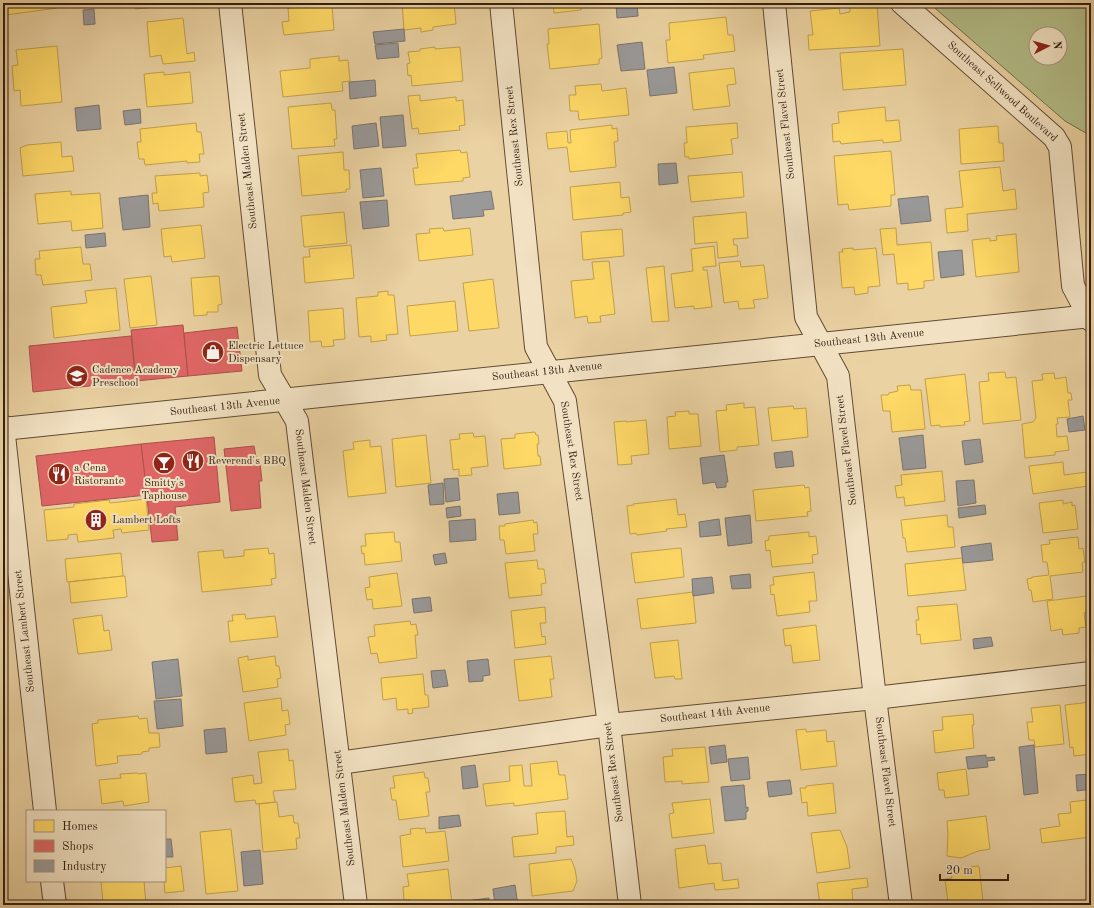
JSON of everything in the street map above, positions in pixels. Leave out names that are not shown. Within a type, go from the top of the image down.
[{"type":"street","name":"Southeast Malden Street","points":[[230,3],[270,375],[297,421],[356,905]]},
{"type":"street","name":"Southeast Rex Street","points":[[502,3],[536,347],[565,401],[609,725],[630,905]]},
{"type":"street","name":"Southeast Flavel Street","points":[[774,3],[806,317],[838,376],[875,698],[901,905]]},
{"type":"street","name":"Southeast Sellwood Boulevard","points":[[902,3],[1042,126],[1058,142],[1060,147],[1074,286],[1090,317]]},
{"type":"street","name":"Southeast 13th Avenue","points":[[3,429],[1090,317]]},
{"type":"street","name":"Southeast Lambert Street","points":[[3,426],[45,810]]},
{"type":"street","name":"Southeast 14th Avenue","points":[[339,763],[609,725],[875,698],[1091,673]]},
{"type":"street","points":[[52,882],[55,905]]},
{"type":"green space","points":[[929,3],[1091,3],[1091,136],[1065,121]]},
{"type":"building: Homes","points":[[5,3],[56,3],[57,8],[6,15]]},
{"type":"building: Homes","points":[[134,3],[185,3],[185,4],[135,9]]},
{"type":"building: Homes","points":[[402,3],[454,3],[456,24],[433,27],[433,30],[421,32],[421,28],[404,30]]},
{"type":"building: Homes","points":[[553,3],[606,3],[588,5],[581,7],[581,10],[554,13]]},
{"type":"building: Homes","points":[[877,4],[880,46],[809,50],[808,35],[813,35],[810,11],[839,8],[840,14],[850,12],[850,6]]},
{"type":"building: Homes","points":[[332,5],[334,30],[284,35],[282,22],[289,21],[288,8]]},
{"type":"building: Homes","points":[[726,17],[728,35],[733,35],[735,51],[703,55],[704,59],[668,63],[666,40],[670,40],[669,23]]},
{"type":"building: Homes","points":[[183,18],[187,54],[194,52],[195,61],[163,64],[161,55],[150,57],[147,22]]},
{"type":"building: Homes","points":[[599,24],[602,58],[599,59],[599,64],[550,69],[547,44],[549,44],[548,29]]},
{"type":"building: Homes","points":[[57,46],[62,102],[21,106],[20,90],[14,91],[12,66],[18,65],[16,50]]},
{"type":"building: Homes","points":[[435,47],[435,49],[460,47],[463,81],[412,86],[411,75],[408,76],[407,64],[410,63],[408,52],[420,51],[420,49]]},
{"type":"building: Homes","points":[[903,49],[906,85],[843,90],[840,53]]},
{"type":"building: Homes","points":[[339,56],[339,61],[348,60],[350,81],[342,82],[343,91],[283,97],[280,71],[310,68],[310,59]]},
{"type":"building: Homes","points":[[734,68],[736,84],[727,85],[730,106],[693,110],[689,73]]},
{"type":"building: Homes","points":[[164,72],[164,75],[190,72],[193,103],[147,107],[144,74]]},
{"type":"building: Homes","points":[[601,84],[602,91],[626,88],[629,115],[579,120],[578,111],[570,111],[569,95],[576,95],[575,86]]},
{"type":"building: Homes","points":[[420,95],[420,101],[456,97],[456,101],[463,100],[465,125],[459,126],[460,130],[419,134],[418,128],[412,129],[408,96]]},
{"type":"building: Homes","points":[[331,103],[332,110],[335,110],[337,139],[334,139],[335,146],[292,149],[288,107]]},
{"type":"building: Homes","points":[[885,107],[886,121],[899,120],[901,141],[883,143],[883,140],[841,144],[840,141],[833,142],[832,124],[839,123],[838,112]]},
{"type":"building: Homes","points":[[196,123],[197,132],[201,132],[204,154],[199,154],[200,162],[187,163],[187,161],[145,165],[144,159],[139,159],[137,142],[141,142],[140,129]]},
{"type":"building: Homes","points":[[737,123],[738,138],[731,139],[733,154],[689,159],[689,157],[685,157],[684,143],[687,143],[686,127]]},
{"type":"building: Homes","points":[[612,125],[612,129],[617,128],[618,141],[614,142],[616,167],[570,172],[567,147],[548,149],[546,133],[567,131],[568,143],[571,143],[570,130]]},
{"type":"building: Homes","points":[[998,126],[999,143],[1003,143],[1004,161],[961,164],[959,129]]},
{"type":"building: Homes","points":[[61,142],[62,157],[72,156],[74,171],[23,176],[20,148],[27,145]]},
{"type":"building: Homes","points":[[460,150],[461,153],[467,152],[470,177],[463,178],[463,181],[415,185],[413,168],[418,168],[416,154]]},
{"type":"building: Homes","points":[[891,151],[895,195],[891,195],[891,206],[849,210],[848,204],[838,205],[834,156]]},
{"type":"building: Homes","points":[[343,152],[344,170],[349,170],[350,189],[346,189],[346,192],[302,196],[298,156]]},
{"type":"building: Homes","points":[[1000,167],[1003,191],[1015,189],[1017,209],[967,214],[968,231],[947,233],[945,209],[963,207],[959,171]]},
{"type":"building: Homes","points":[[742,172],[744,197],[691,202],[688,176]]},
{"type":"building: Homes","points":[[200,173],[200,176],[207,175],[209,192],[203,193],[204,207],[159,211],[158,203],[153,204],[152,193],[157,193],[155,176]]},
{"type":"building: Homes","points":[[620,182],[621,198],[629,197],[631,212],[623,213],[623,215],[573,220],[570,187]]},
{"type":"building: Homes","points":[[71,191],[71,195],[100,193],[103,228],[72,231],[71,221],[38,224],[35,194]]},
{"type":"building: Homes","points":[[344,212],[347,243],[304,247],[301,216]]},
{"type":"building: Homes","points":[[746,212],[748,238],[733,239],[734,245],[737,245],[738,256],[718,258],[717,242],[695,244],[693,217]]},
{"type":"building: Homes","points":[[201,225],[205,258],[172,262],[171,256],[164,257],[161,229]]},
{"type":"building: Homes","points":[[443,228],[444,231],[470,228],[473,255],[419,261],[416,234],[430,233],[429,229]]},
{"type":"building: Homes","points":[[896,228],[897,245],[931,242],[934,280],[924,281],[924,288],[908,290],[908,283],[897,284],[894,254],[883,255],[880,229]]},
{"type":"building: Homes","points":[[622,229],[624,256],[583,260],[581,232]]},
{"type":"building: Homes","points":[[1016,234],[1019,272],[976,277],[972,240],[990,238],[990,241],[997,240],[996,236]]},
{"type":"building: Homes","points":[[351,245],[354,278],[305,283],[303,257],[310,257],[309,249]]},
{"type":"building: Homes","points":[[714,246],[716,266],[703,267],[703,270],[707,270],[712,307],[694,309],[694,306],[675,308],[671,274],[693,271],[691,249]]},
{"type":"building: Homes","points":[[81,247],[83,264],[90,264],[92,280],[43,285],[41,275],[36,275],[35,259],[40,259],[39,251]]},
{"type":"building: Homes","points":[[853,248],[853,250],[876,248],[880,286],[868,287],[868,293],[855,295],[854,287],[842,288],[839,252],[843,252],[842,249]]},
{"type":"building: Homes","points":[[609,261],[615,314],[600,316],[601,322],[588,323],[587,316],[575,318],[571,281],[594,279],[592,262]]},
{"type":"building: Homes","points":[[740,261],[741,267],[764,265],[768,298],[753,300],[755,308],[739,309],[738,301],[724,303],[719,263]]},
{"type":"building: Homes","points":[[664,266],[669,321],[652,322],[646,268]]},
{"type":"building: Homes","points":[[151,276],[157,325],[130,328],[124,279]]},
{"type":"building: Homes","points":[[219,276],[222,304],[218,305],[218,312],[207,312],[207,315],[194,316],[191,278]]},
{"type":"building: Homes","points":[[493,279],[499,328],[469,331],[463,283]]},
{"type":"building: Homes","points":[[116,288],[120,330],[54,338],[51,307],[87,303],[85,291]]},
{"type":"building: Homes","points":[[388,291],[388,295],[394,295],[398,334],[386,335],[387,340],[371,342],[371,336],[359,337],[356,298],[378,296],[378,292]]},
{"type":"building: Homes","points":[[455,301],[458,331],[410,336],[407,306]]},
{"type":"building: Homes","points":[[343,308],[345,339],[333,340],[334,346],[322,347],[321,341],[310,342],[308,311]]},
{"type":"building: Homes","points":[[1005,372],[1006,378],[1016,377],[1021,420],[983,424],[979,382],[989,381],[988,373]]},
{"type":"building: Homes","points":[[1054,373],[1055,379],[1066,377],[1068,393],[1071,393],[1072,400],[1068,400],[1070,417],[1057,418],[1058,424],[1056,424],[1057,437],[1067,436],[1069,450],[1055,452],[1055,455],[1025,458],[1022,424],[1033,422],[1036,418],[1032,381],[1043,380],[1042,374]]},
{"type":"building: Homes","points":[[965,374],[970,421],[964,422],[965,425],[940,427],[940,425],[931,426],[925,379]]},
{"type":"building: Homes","points":[[910,385],[911,390],[921,390],[925,429],[892,432],[890,411],[883,411],[881,395],[888,395],[889,393],[898,391],[897,386]]},
{"type":"building: Homes","points":[[744,403],[744,408],[755,407],[759,445],[737,447],[737,450],[720,452],[716,411],[727,410],[726,405]]},
{"type":"building: Homes","points":[[793,406],[794,409],[806,408],[808,437],[772,441],[768,408]]},
{"type":"building: Homes","points":[[689,411],[689,414],[698,414],[701,446],[669,449],[667,417],[676,416],[675,412]]},
{"type":"building: Homes","points":[[646,420],[649,454],[631,456],[632,464],[618,465],[614,422]]},
{"type":"building: Homes","points":[[535,432],[536,435],[538,435],[538,456],[540,456],[541,465],[504,469],[501,439],[515,438],[515,434]]},
{"type":"building: Homes","points":[[473,433],[474,437],[485,436],[488,466],[471,468],[472,475],[459,476],[459,469],[453,470],[450,440],[460,439],[459,434]]},
{"type":"building: Homes","points":[[426,435],[431,483],[396,487],[392,439]]},
{"type":"building: Homes","points":[[370,440],[370,447],[381,446],[386,493],[348,497],[343,451],[354,449],[353,442]]},
{"type":"building: Homes","points":[[1063,462],[1064,475],[1087,472],[1088,486],[1033,494],[1029,466]]},
{"type":"building: Homes","points":[[942,471],[945,501],[905,506],[904,497],[897,498],[895,486],[902,485],[901,475]]},
{"type":"building: Homes","points":[[804,485],[805,488],[809,487],[811,511],[807,512],[808,516],[756,521],[753,490]]},
{"type":"building: Homes","name":"Lambert Lofts","points":[[146,499],[149,530],[122,533],[121,529],[113,530],[114,538],[78,542],[77,534],[68,535],[68,539],[47,541],[44,510],[74,507],[74,504],[109,500],[110,503]]},
{"type":"building: Homes","points":[[676,499],[678,515],[685,514],[687,527],[666,529],[667,531],[637,535],[636,533],[630,534],[627,506]]},
{"type":"building: Homes","points":[[1063,500],[1063,504],[1072,502],[1072,506],[1075,505],[1078,529],[1043,533],[1039,503]]},
{"type":"building: Homes","points":[[947,515],[948,527],[953,527],[955,547],[907,552],[905,538],[903,538],[901,520]]},
{"type":"building: Homes","points":[[533,520],[534,523],[537,522],[538,534],[533,534],[535,551],[506,554],[504,540],[500,540],[499,526]]},
{"type":"building: Homes","points":[[394,532],[395,542],[400,542],[402,561],[365,565],[364,553],[362,554],[361,546],[366,546],[365,534]]},
{"type":"building: Homes","points":[[809,532],[809,537],[816,536],[818,554],[812,555],[813,563],[772,567],[770,550],[766,551],[765,541],[769,540],[769,536]]},
{"type":"building: Homes","points":[[1078,537],[1079,549],[1083,548],[1085,562],[1082,563],[1083,572],[1050,576],[1053,599],[1033,602],[1027,579],[1049,575],[1047,562],[1043,562],[1041,545],[1050,544],[1049,540]]},
{"type":"building: Homes","points":[[268,548],[269,554],[274,553],[276,578],[271,579],[272,585],[202,592],[198,552],[223,550],[224,558],[244,556],[244,550]]},
{"type":"building: Homes","points":[[681,548],[684,577],[635,583],[631,553]]},
{"type":"building: Homes","points":[[121,553],[123,576],[67,582],[65,559]]},
{"type":"building: Homes","points":[[962,558],[966,590],[908,596],[905,564]]},
{"type":"building: Homes","points":[[537,560],[538,569],[544,569],[546,583],[541,584],[542,595],[509,598],[505,563]]},
{"type":"building: Homes","points":[[814,572],[817,601],[809,601],[810,612],[777,616],[774,594],[771,595],[770,585],[774,585],[773,577]]},
{"type":"building: Homes","points":[[397,573],[402,606],[373,609],[372,599],[367,600],[365,588],[370,587],[369,577]]},
{"type":"building: Homes","points":[[125,576],[127,597],[71,603],[69,582]]},
{"type":"building: Homes","points":[[693,592],[696,623],[641,629],[637,599]]},
{"type":"building: Homes","points":[[1087,596],[1089,612],[1084,613],[1086,627],[1079,628],[1079,633],[1063,635],[1062,629],[1051,631],[1047,601]]},
{"type":"building: Homes","points":[[957,604],[961,640],[921,644],[920,634],[917,635],[916,620],[919,620],[917,607]]},
{"type":"building: Homes","points":[[545,607],[546,623],[540,623],[542,637],[545,636],[546,644],[515,648],[511,611]]},
{"type":"building: Homes","points":[[245,614],[246,619],[275,616],[278,637],[230,642],[228,621],[233,621],[232,615]]},
{"type":"building: Homes","points":[[102,615],[104,631],[109,630],[112,650],[78,654],[73,619]]},
{"type":"building: Homes","points":[[410,621],[411,625],[416,624],[418,635],[415,635],[417,658],[379,663],[377,653],[371,654],[368,637],[375,636],[374,625]]},
{"type":"building: Homes","points":[[816,625],[820,660],[793,663],[791,645],[785,646],[783,629]]},
{"type":"building: Homes","points":[[678,640],[682,679],[675,679],[674,676],[655,678],[650,643]]},
{"type":"building: Homes","points":[[248,656],[248,660],[275,656],[276,666],[279,666],[281,678],[277,679],[278,687],[243,692],[238,658]]},
{"type":"building: Homes","points":[[551,656],[554,679],[550,679],[552,697],[519,701],[514,660]]},
{"type":"building: Homes","points":[[423,674],[425,695],[428,695],[429,707],[412,709],[413,713],[408,714],[408,709],[397,710],[396,698],[383,700],[381,678]]},
{"type":"building: Homes","points":[[281,698],[282,711],[288,710],[290,724],[285,725],[286,735],[249,741],[244,703]]},
{"type":"building: Homes","points":[[1091,702],[1091,754],[1074,756],[1073,747],[1070,748],[1065,705]]},
{"type":"building: Homes","points":[[1060,705],[1064,744],[1035,747],[1034,740],[1029,740],[1027,722],[1033,722],[1031,708]]},
{"type":"building: Homes","points":[[973,714],[974,725],[972,725],[974,748],[935,753],[933,731],[943,730],[942,717]]},
{"type":"building: Homes","points":[[138,716],[139,719],[147,718],[149,733],[159,733],[160,747],[149,748],[149,751],[142,752],[142,754],[117,756],[118,763],[96,766],[92,724],[98,723],[98,720]]},
{"type":"building: Homes","points":[[806,729],[806,732],[826,730],[827,742],[834,741],[837,766],[801,770],[796,730]]},
{"type":"building: Homes","points":[[705,747],[709,782],[682,784],[682,781],[665,782],[663,757],[673,756],[672,749]]},
{"type":"building: Homes","points":[[288,749],[289,761],[293,760],[296,789],[273,791],[275,802],[256,804],[255,800],[235,802],[232,778],[253,775],[254,784],[262,783],[258,752]]},
{"type":"building: Homes","points":[[557,761],[559,775],[565,775],[568,799],[514,806],[514,803],[486,806],[483,784],[510,781],[509,766],[522,765],[524,786],[532,786],[530,764]]},
{"type":"building: Homes","points":[[966,769],[969,795],[945,798],[944,790],[939,790],[937,773]]},
{"type":"building: Homes","points":[[424,772],[425,778],[428,778],[430,792],[426,792],[429,816],[399,820],[396,800],[392,800],[390,788],[395,788],[393,776]]},
{"type":"building: Homes","points":[[146,773],[149,802],[124,806],[123,801],[102,804],[99,780],[121,778],[120,774]]},
{"type":"building: Homes","points":[[833,783],[836,813],[808,816],[807,802],[802,803],[800,788]]},
{"type":"building: Homes","points":[[1087,797],[1091,797],[1091,837],[1042,843],[1040,829],[1060,826],[1058,814],[1071,813],[1070,802],[1087,800]]},
{"type":"building: Homes","points":[[710,799],[714,833],[672,838],[669,814],[674,813],[672,803]]},
{"type":"building: Homes","points":[[277,802],[279,817],[293,815],[294,823],[298,823],[300,838],[296,838],[297,849],[263,852],[259,804]]},
{"type":"building: Homes","points":[[565,811],[567,837],[573,836],[574,845],[556,847],[556,853],[514,857],[512,837],[538,834],[536,813]]},
{"type":"building: Homes","points":[[986,816],[990,849],[978,851],[961,858],[947,856],[947,821]]},
{"type":"building: Homes","points":[[425,828],[426,833],[445,831],[449,861],[403,867],[400,836],[411,834],[410,829]]},
{"type":"building: Homes","points":[[231,829],[238,891],[206,894],[200,832]]},
{"type":"building: Homes","points":[[840,830],[847,847],[850,868],[817,873],[811,833]]},
{"type":"building: Homes","points":[[705,845],[708,864],[721,863],[723,881],[738,879],[739,888],[715,890],[714,883],[679,888],[675,849]]},
{"type":"building: Homes","points":[[1091,854],[1091,880],[1088,881],[1088,873],[1090,873],[1088,855]]},
{"type":"building: Homes","points":[[571,859],[575,869],[577,881],[573,891],[532,896],[529,864]]},
{"type":"building: Homes","points":[[181,866],[184,891],[165,893],[164,882],[166,882],[166,868]]},
{"type":"building: Homes","points":[[979,866],[983,901],[974,902],[975,905],[965,905],[964,902],[948,903],[945,879],[952,878],[951,869]]},
{"type":"building: Homes","points":[[448,869],[452,905],[411,905],[410,900],[404,900],[403,887],[409,886],[407,874]]},
{"type":"building: Homes","points":[[867,878],[868,887],[852,889],[853,905],[820,905],[817,883]]},
{"type":"building: Homes","points":[[101,882],[144,882],[146,905],[111,905],[111,903],[103,903]]},
{"type":"building: Homes","points":[[708,900],[708,905],[693,905],[692,902]]},
{"type":"building: Shops","points":[[183,325],[188,376],[136,381],[131,330]]},
{"type":"building: Shops","name":"Electric Lettuce Dispensary","points":[[237,327],[242,371],[188,376],[184,333]]},
{"type":"building: Shops","points":[[131,336],[136,381],[33,392],[29,346]]},
{"type":"building: Shops","points":[[214,437],[220,502],[175,507],[178,540],[152,542],[141,444]]},
{"type":"building: Shops","points":[[141,444],[147,495],[42,506],[36,456]]},
{"type":"building: Shops","points":[[254,446],[257,463],[260,463],[262,481],[259,481],[261,508],[231,511],[224,449]]},
{"type":"building: Industry","points":[[637,3],[638,16],[617,18],[616,5]]},
{"type":"building: Industry","points":[[94,9],[95,24],[84,25],[83,10]]},
{"type":"building: Industry","points":[[404,29],[405,41],[375,44],[373,32]]},
{"type":"building: Industry","points":[[642,42],[645,69],[621,71],[617,45]]},
{"type":"building: Industry","points":[[398,43],[399,57],[377,59],[375,45]]},
{"type":"building: Industry","points":[[674,67],[677,93],[650,96],[647,70]]},
{"type":"building: Industry","points":[[375,80],[376,96],[350,99],[349,82]]},
{"type":"building: Industry","points":[[99,105],[101,129],[77,131],[75,108]]},
{"type":"building: Industry","points":[[140,109],[141,123],[125,125],[123,111]]},
{"type":"building: Industry","points":[[403,115],[406,146],[383,148],[380,117]]},
{"type":"building: Industry","points":[[376,123],[379,146],[354,149],[352,126]]},
{"type":"building: Industry","points":[[676,163],[678,183],[659,185],[658,164]]},
{"type":"building: Industry","points":[[381,168],[384,196],[363,198],[360,170]]},
{"type":"building: Industry","points":[[491,191],[494,209],[483,210],[484,216],[453,219],[450,196]]},
{"type":"building: Industry","points":[[148,195],[150,227],[123,230],[119,198]]},
{"type":"building: Industry","points":[[928,196],[931,221],[901,224],[898,199]]},
{"type":"building: Industry","points":[[387,200],[389,226],[363,229],[360,202]]},
{"type":"building: Industry","points":[[105,233],[106,246],[86,248],[85,235]]},
{"type":"building: Industry","points":[[962,250],[964,275],[941,278],[938,252]]},
{"type":"building: Industry","points":[[1083,416],[1085,430],[1069,432],[1067,419]]},
{"type":"building: Industry","points":[[923,435],[926,468],[903,470],[899,438]]},
{"type":"building: Industry","points":[[980,439],[983,462],[965,465],[962,441]]},
{"type":"building: Industry","points":[[792,451],[794,466],[776,468],[774,453]]},
{"type":"building: Industry","points":[[724,455],[728,482],[726,482],[726,487],[717,488],[715,482],[703,484],[700,458]]},
{"type":"building: Industry","points":[[458,478],[460,500],[446,502],[444,479]]},
{"type":"building: Industry","points":[[974,480],[976,503],[958,506],[956,481]]},
{"type":"building: Industry","points":[[443,483],[444,504],[430,505],[428,485]]},
{"type":"building: Industry","points":[[518,492],[520,513],[499,515],[497,494]]},
{"type":"building: Industry","points":[[985,505],[986,514],[959,518],[958,508]]},
{"type":"building: Industry","points":[[460,506],[461,516],[447,518],[446,508]]},
{"type":"building: Industry","points":[[750,515],[752,543],[728,546],[725,518]]},
{"type":"building: Industry","points":[[475,519],[476,540],[450,542],[449,521]]},
{"type":"building: Industry","points":[[719,519],[721,535],[700,537],[699,522]]},
{"type":"building: Industry","points":[[991,543],[993,560],[963,563],[961,547]]},
{"type":"building: Industry","points":[[445,553],[447,563],[435,565],[433,555]]},
{"type":"building: Industry","points":[[750,574],[751,588],[732,589],[730,576]]},
{"type":"building: Industry","points":[[712,577],[714,593],[693,596],[692,579]]},
{"type":"building: Industry","points":[[430,597],[432,611],[414,613],[412,599]]},
{"type":"building: Industry","points":[[991,637],[993,646],[974,649],[973,639]]},
{"type":"building: Industry","points":[[178,659],[182,696],[156,699],[152,662]]},
{"type":"building: Industry","points":[[488,659],[490,675],[483,676],[483,681],[469,682],[467,661]]},
{"type":"building: Industry","points":[[445,670],[448,686],[433,688],[431,671]]},
{"type":"building: Industry","points":[[181,699],[183,726],[157,729],[154,701]]},
{"type":"building: Industry","points":[[225,728],[227,752],[206,754],[204,730]]},
{"type":"building: Industry","points":[[725,745],[727,762],[711,764],[709,747]]},
{"type":"building: Industry","points":[[1034,745],[1038,793],[1024,795],[1019,747]]},
{"type":"building: Industry","points":[[986,755],[986,758],[994,757],[995,760],[987,761],[988,767],[968,769],[966,757]]},
{"type":"building: Industry","points":[[748,757],[750,779],[731,781],[728,759]]},
{"type":"building: Industry","points":[[475,765],[478,787],[463,789],[461,767]]},
{"type":"building: Industry","points":[[1091,774],[1091,789],[1077,791],[1076,775]]},
{"type":"building: Industry","points":[[790,780],[792,794],[769,797],[767,782]]},
{"type":"building: Industry","points":[[744,785],[746,808],[748,807],[746,819],[725,821],[721,787]]},
{"type":"building: Industry","points":[[459,815],[461,826],[439,829],[439,817]]},
{"type":"building: Industry","points":[[166,839],[171,839],[173,857],[166,857]]},
{"type":"building: Industry","points":[[260,850],[263,884],[244,886],[241,852]]},
{"type":"building: Industry","points":[[515,885],[518,905],[495,905],[493,889]]},
{"type":"building: Industry","points":[[489,898],[489,905],[452,905],[451,903]]},
{"type":"place","name":"Electric Lettuce Dispensary","points":[[213,352]]},
{"type":"place","name":"Cadence Academy Preschool","points":[[77,376]]},
{"type":"place","name":"Reverend's BBQ","points":[[193,461]]},
{"type":"place","name":"Smitty's Taphouse","points":[[164,463]]},
{"type":"place","name":"a Cena Ristorante","points":[[59,474]]},
{"type":"place","name":"Lambert Lofts","points":[[96,520]]}]
